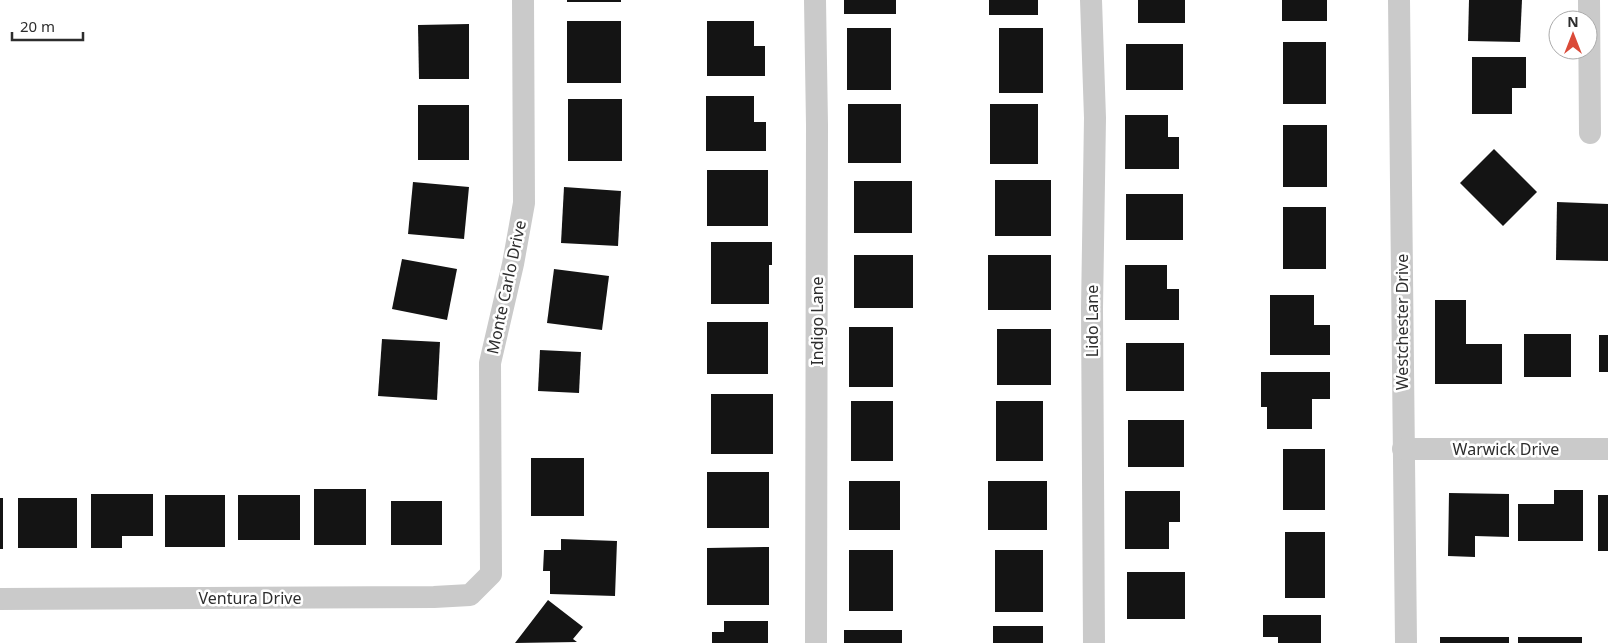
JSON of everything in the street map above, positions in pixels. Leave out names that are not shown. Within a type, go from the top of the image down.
[{"type":"street","name":"Monte Carlo Drive","points":[[491,574],[490,363],[513,264],[524,203],[523,0]]},
{"type":"street","name":"Indigo Lane","points":[[815,0],[817,125],[816,643]]},
{"type":"street","name":"Lido Lane","points":[[1091,0],[1095,118],[1092,309],[1094,643]]},
{"type":"street","name":"Westchester Drive","points":[[1399,0],[1406,643]]},
{"type":"street","points":[[1589,0],[1590,133]]},
{"type":"street","name":"Warwick Drive","points":[[1403,448],[1608,448]]},
{"type":"street","name":"Ventura Drive","points":[[0,599],[434,597],[470,595],[491,574]]},
{"type":"building","points":[[567,0],[621,0],[621,2],[567,2]]},
{"type":"building","points":[[844,0],[896,0],[896,14],[844,14]]},
{"type":"building","points":[[989,0],[1038,0],[1038,15],[989,15]]},
{"type":"building","points":[[1138,0],[1185,0],[1185,23],[1138,23]]},
{"type":"building","points":[[1282,0],[1327,0],[1327,21],[1282,21]]},
{"type":"building","points":[[1469,0],[1522,0],[1520,42],[1468,41]]},
{"type":"building","points":[[567,21],[621,21],[621,83],[567,83]]},
{"type":"building","points":[[707,21],[754,21],[754,46],[765,46],[765,76],[707,76]]},
{"type":"building","points":[[469,24],[469,79],[419,79],[418,25]]},
{"type":"building","points":[[847,28],[891,28],[891,90],[847,90]]},
{"type":"building","points":[[999,28],[1043,28],[1043,93],[999,93]]},
{"type":"building","points":[[1283,42],[1326,42],[1326,104],[1283,104]]},
{"type":"building","points":[[1126,44],[1183,44],[1183,90],[1126,90]]},
{"type":"building","points":[[1472,57],[1526,57],[1526,88],[1512,88],[1512,114],[1472,114]]},
{"type":"building","points":[[706,96],[754,96],[754,122],[766,122],[766,151],[706,151]]},
{"type":"building","points":[[568,99],[622,99],[622,161],[568,161]]},
{"type":"building","points":[[848,104],[901,104],[901,163],[848,163]]},
{"type":"building","points":[[990,104],[1038,104],[1038,164],[990,164]]},
{"type":"building","points":[[418,105],[469,105],[469,160],[418,160]]},
{"type":"building","points":[[1125,115],[1168,115],[1168,137],[1179,137],[1179,169],[1125,169]]},
{"type":"building","points":[[1283,125],[1327,125],[1327,187],[1283,187]]},
{"type":"building","points":[[1494,149],[1537,192],[1503,226],[1460,183]]},
{"type":"building","points":[[707,170],[768,170],[768,226],[707,226]]},
{"type":"building","points":[[995,180],[1051,180],[1051,236],[995,236]]},
{"type":"building","points":[[854,181],[912,181],[912,233],[854,233]]},
{"type":"building","points":[[413,182],[469,187],[464,239],[408,234]]},
{"type":"building","points":[[564,187],[621,191],[618,246],[561,243]]},
{"type":"building","points":[[1126,194],[1183,194],[1183,240],[1126,240]]},
{"type":"building","points":[[1557,202],[1608,204],[1608,261],[1556,260]]},
{"type":"building","points":[[1283,207],[1326,207],[1326,269],[1283,269]]},
{"type":"building","points":[[711,242],[772,242],[772,265],[769,265],[769,304],[711,304]]},
{"type":"building","points":[[854,255],[913,255],[913,308],[854,308]]},
{"type":"building","points":[[988,255],[1051,255],[1051,310],[988,310]]},
{"type":"building","points":[[402,259],[457,269],[447,320],[392,309]]},
{"type":"building","points":[[1125,265],[1167,265],[1167,289],[1179,289],[1179,320],[1125,320]]},
{"type":"building","points":[[554,269],[609,276],[602,330],[547,323]]},
{"type":"building","points":[[1270,295],[1314,295],[1314,325],[1330,325],[1330,355],[1270,355]]},
{"type":"building","points":[[1435,300],[1466,300],[1466,344],[1502,344],[1502,384],[1435,384]]},
{"type":"building","points":[[707,322],[768,322],[768,374],[707,374]]},
{"type":"building","points":[[849,327],[893,327],[893,387],[849,387]]},
{"type":"building","points":[[997,329],[1051,329],[1051,385],[997,385]]},
{"type":"building","points":[[1524,334],[1571,334],[1571,377],[1524,377]]},
{"type":"building","points":[[1599,335],[1608,335],[1608,372],[1599,372]]},
{"type":"building","points":[[382,339],[440,342],[437,400],[378,396]]},
{"type":"building","points":[[1126,343],[1184,343],[1184,391],[1126,391]]},
{"type":"building","points":[[540,350],[581,352],[579,393],[538,391]]},
{"type":"building","points":[[1261,372],[1330,372],[1330,399],[1312,399],[1312,429],[1267,429],[1267,407],[1261,407]]},
{"type":"building","points":[[711,394],[773,394],[773,454],[711,454]]},
{"type":"building","points":[[851,401],[893,401],[893,461],[851,461]]},
{"type":"building","points":[[996,401],[1043,401],[1043,461],[996,461]]},
{"type":"building","points":[[1128,420],[1184,420],[1184,467],[1128,467]]},
{"type":"building","points":[[1283,449],[1325,449],[1325,510],[1283,510]]},
{"type":"building","points":[[531,458],[584,458],[584,516],[531,516]]},
{"type":"building","points":[[707,472],[769,472],[769,528],[707,528]]},
{"type":"building","points":[[849,481],[900,481],[900,530],[849,530]]},
{"type":"building","points":[[988,481],[1047,481],[1047,530],[988,530]]},
{"type":"building","points":[[314,489],[366,489],[366,545],[314,545]]},
{"type":"building","points":[[1554,490],[1583,490],[1583,541],[1518,541],[1518,504],[1554,504]]},
{"type":"building","points":[[1125,491],[1180,491],[1180,522],[1169,522],[1169,549],[1125,549]]},
{"type":"building","points":[[1449,493],[1509,494],[1509,537],[1475,536],[1475,557],[1448,556]]},
{"type":"building","points":[[91,494],[153,494],[153,536],[122,536],[122,548],[91,548]]},
{"type":"building","points":[[165,495],[225,495],[225,547],[165,547]]},
{"type":"building","points":[[238,495],[300,495],[300,540],[238,540]]},
{"type":"building","points":[[1598,495],[1608,495],[1608,551],[1598,551]]},
{"type":"building","points":[[0,498],[3,498],[3,549],[0,549]]},
{"type":"building","points":[[18,498],[77,498],[77,548],[18,548]]},
{"type":"building","points":[[391,501],[442,501],[442,545],[391,545]]},
{"type":"building","points":[[1285,532],[1325,532],[1325,598],[1285,598]]},
{"type":"building","points":[[561,539],[617,541],[615,596],[550,594],[550,571],[543,571],[544,550],[561,550]]},
{"type":"building","points":[[769,547],[769,605],[707,605],[707,548]]},
{"type":"building","points":[[849,550],[893,550],[893,611],[849,611]]},
{"type":"building","points":[[995,550],[1043,550],[1043,612],[995,612]]},
{"type":"building","points":[[1127,572],[1185,572],[1185,619],[1127,619]]},
{"type":"building","points":[[548,600],[583,627],[573,639],[577,642],[515,643]]},
{"type":"building","points":[[1263,615],[1321,615],[1321,643],[1278,643],[1278,637],[1263,637]]},
{"type":"building","points":[[724,621],[768,621],[768,643],[712,643],[712,632],[724,632]]},
{"type":"building","points":[[993,626],[1043,626],[1043,643],[993,643]]},
{"type":"building","points":[[844,630],[902,630],[902,643],[844,643]]},
{"type":"building","points":[[1440,637],[1509,637],[1509,643],[1440,643]]},
{"type":"building","points":[[1518,637],[1582,637],[1582,643],[1518,643]]}]
